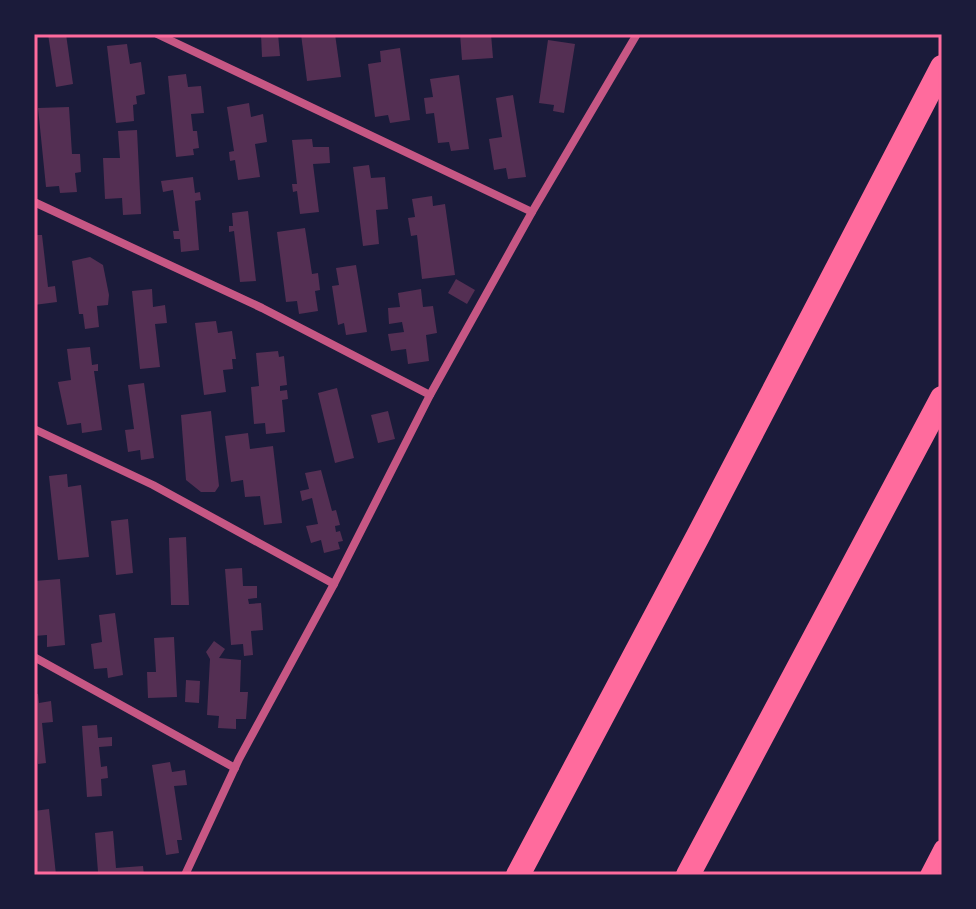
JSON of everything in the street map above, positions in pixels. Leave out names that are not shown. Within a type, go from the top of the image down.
[{"type":"highway","points":[[518,875],[942,67]]},
{"type":"highway","points":[[688,875],[942,398]]},
{"type":"main road","points":[[928,875],[942,848]]},
{"type":"street","points":[[157,34],[532,212]]},
{"type":"street","points":[[185,875],[235,768],[334,584],[430,395],[532,212],[637,34]]},
{"type":"street","points":[[34,202],[262,308],[430,395]]},
{"type":"street","points":[[34,429],[153,485],[334,584]]},
{"type":"street","points":[[34,657],[235,768]]},
{"type":"building","points":[[48,34],[66,34],[73,84],[56,87]]},
{"type":"building","points":[[261,34],[278,34],[280,56],[262,57]]},
{"type":"building","points":[[301,34],[335,34],[341,77],[307,81]]},
{"type":"building","points":[[460,34],[491,34],[493,58],[462,60]]},
{"type":"building","points":[[548,40],[575,44],[564,113],[553,111],[554,105],[539,103]]},
{"type":"building","points":[[127,44],[130,64],[141,62],[145,94],[136,96],[134,121],[116,123],[107,46]]},
{"type":"building","points":[[400,48],[410,120],[390,123],[388,115],[375,117],[368,64],[381,62],[380,51]]},
{"type":"building","points":[[186,74],[188,87],[201,86],[204,113],[191,114],[199,148],[193,149],[194,155],[176,157],[168,76]]},
{"type":"building","points":[[459,75],[469,149],[451,151],[449,142],[438,143],[434,113],[426,114],[424,98],[433,97],[430,79]]},
{"type":"building","points":[[513,95],[526,177],[508,179],[506,168],[494,170],[489,139],[502,137],[496,98]]},
{"type":"building","points":[[249,103],[251,117],[263,114],[267,142],[255,144],[260,177],[238,180],[235,160],[230,161],[229,152],[234,151],[227,107]]},
{"type":"building","points":[[69,107],[72,154],[80,154],[81,172],[75,173],[77,192],[60,193],[59,186],[46,187],[38,108]]},
{"type":"building","points":[[137,130],[141,214],[123,215],[122,198],[105,199],[103,158],[120,158],[118,131]]},
{"type":"building","points":[[312,139],[313,147],[329,147],[330,163],[313,164],[319,212],[300,214],[297,191],[293,192],[292,184],[297,184],[292,140]]},
{"type":"building","points":[[369,165],[371,178],[385,177],[388,209],[376,210],[379,244],[363,246],[353,167]]},
{"type":"building","points":[[193,177],[195,193],[200,192],[201,200],[195,201],[199,250],[181,252],[180,239],[174,239],[173,231],[179,231],[173,190],[163,192],[161,181]]},
{"type":"building","points":[[432,196],[433,206],[445,204],[455,275],[422,279],[417,235],[411,236],[408,218],[415,217],[412,199]]},
{"type":"building","points":[[248,211],[256,281],[240,282],[234,231],[229,232],[229,226],[233,226],[232,213]]},
{"type":"building","points":[[305,228],[312,274],[318,273],[320,290],[315,291],[318,311],[299,314],[297,301],[286,302],[277,232]]},
{"type":"building","points":[[34,235],[42,235],[48,287],[55,286],[57,302],[34,305]]},
{"type":"building","points":[[90,257],[103,265],[109,295],[108,305],[97,306],[99,327],[85,329],[83,314],[79,314],[72,261]]},
{"type":"building","points":[[356,265],[367,332],[346,335],[344,323],[338,325],[332,286],[339,285],[336,268]]},
{"type":"building","points":[[456,279],[475,290],[467,304],[448,293]]},
{"type":"building","points":[[152,289],[153,307],[165,305],[167,323],[155,324],[160,367],[140,369],[132,291]]},
{"type":"building","points":[[421,289],[423,307],[433,306],[437,333],[426,335],[429,361],[408,364],[406,349],[391,351],[388,334],[404,332],[402,322],[389,324],[388,308],[400,307],[398,293]]},
{"type":"building","points":[[216,321],[218,333],[232,331],[236,359],[232,359],[233,369],[223,370],[226,392],[204,395],[195,323]]},
{"type":"building","points":[[90,347],[92,365],[98,364],[98,371],[94,371],[102,430],[82,433],[81,423],[67,425],[58,382],[71,380],[67,349]]},
{"type":"building","points":[[278,351],[279,357],[284,356],[287,385],[280,386],[280,391],[287,390],[288,399],[282,400],[285,432],[266,434],[265,423],[254,424],[251,387],[259,386],[256,353]]},
{"type":"building","points":[[144,383],[154,458],[141,460],[140,450],[128,452],[125,430],[134,429],[128,385]]},
{"type":"building","points":[[337,388],[354,458],[335,463],[318,393]]},
{"type":"building","points":[[211,411],[219,486],[215,492],[201,492],[186,480],[181,415]]},
{"type":"building","points":[[388,411],[395,439],[378,443],[371,415]]},
{"type":"building","points":[[248,433],[250,449],[273,446],[282,523],[264,525],[260,496],[245,497],[243,480],[231,482],[225,436]]},
{"type":"building","points":[[321,470],[332,511],[336,510],[340,525],[335,526],[336,532],[340,531],[343,541],[338,542],[340,549],[324,553],[321,540],[311,543],[306,526],[318,524],[312,498],[302,501],[300,491],[309,489],[305,473]]},
{"type":"building","points":[[67,474],[68,487],[81,485],[89,557],[58,560],[49,476]]},
{"type":"building","points":[[128,519],[133,573],[116,575],[111,521]]},
{"type":"building","points":[[186,537],[189,605],[171,605],[169,538]]},
{"type":"building","points":[[242,568],[243,586],[257,586],[257,598],[248,599],[249,604],[261,603],[263,630],[251,631],[253,655],[244,656],[243,644],[231,645],[225,569]]},
{"type":"building","points":[[60,579],[65,645],[47,647],[47,635],[34,636],[34,581]]},
{"type":"building","points":[[115,613],[123,675],[108,678],[107,668],[94,669],[91,644],[102,642],[99,615]]},
{"type":"building","points":[[174,637],[177,697],[148,698],[147,672],[156,672],[154,638]]},
{"type":"building","points":[[214,641],[225,649],[219,658],[241,660],[240,692],[248,692],[246,719],[236,719],[236,729],[218,728],[219,716],[207,715],[210,659],[206,652]]},
{"type":"building","points":[[186,680],[200,681],[199,703],[185,702]]},
{"type":"building","points":[[34,694],[38,694],[39,703],[51,701],[53,722],[42,723],[46,763],[38,764],[37,751],[34,751]]},
{"type":"building","points":[[97,725],[98,738],[112,737],[112,746],[99,747],[101,767],[107,766],[108,778],[101,779],[102,796],[87,797],[82,726]]},
{"type":"building","points":[[170,762],[172,772],[185,770],[187,785],[174,786],[182,840],[177,840],[179,853],[166,855],[152,765]]},
{"type":"building","points":[[49,809],[56,875],[36,875],[34,811]]},
{"type":"building","points":[[113,831],[116,868],[143,866],[144,875],[90,875],[98,872],[95,833]]}]
